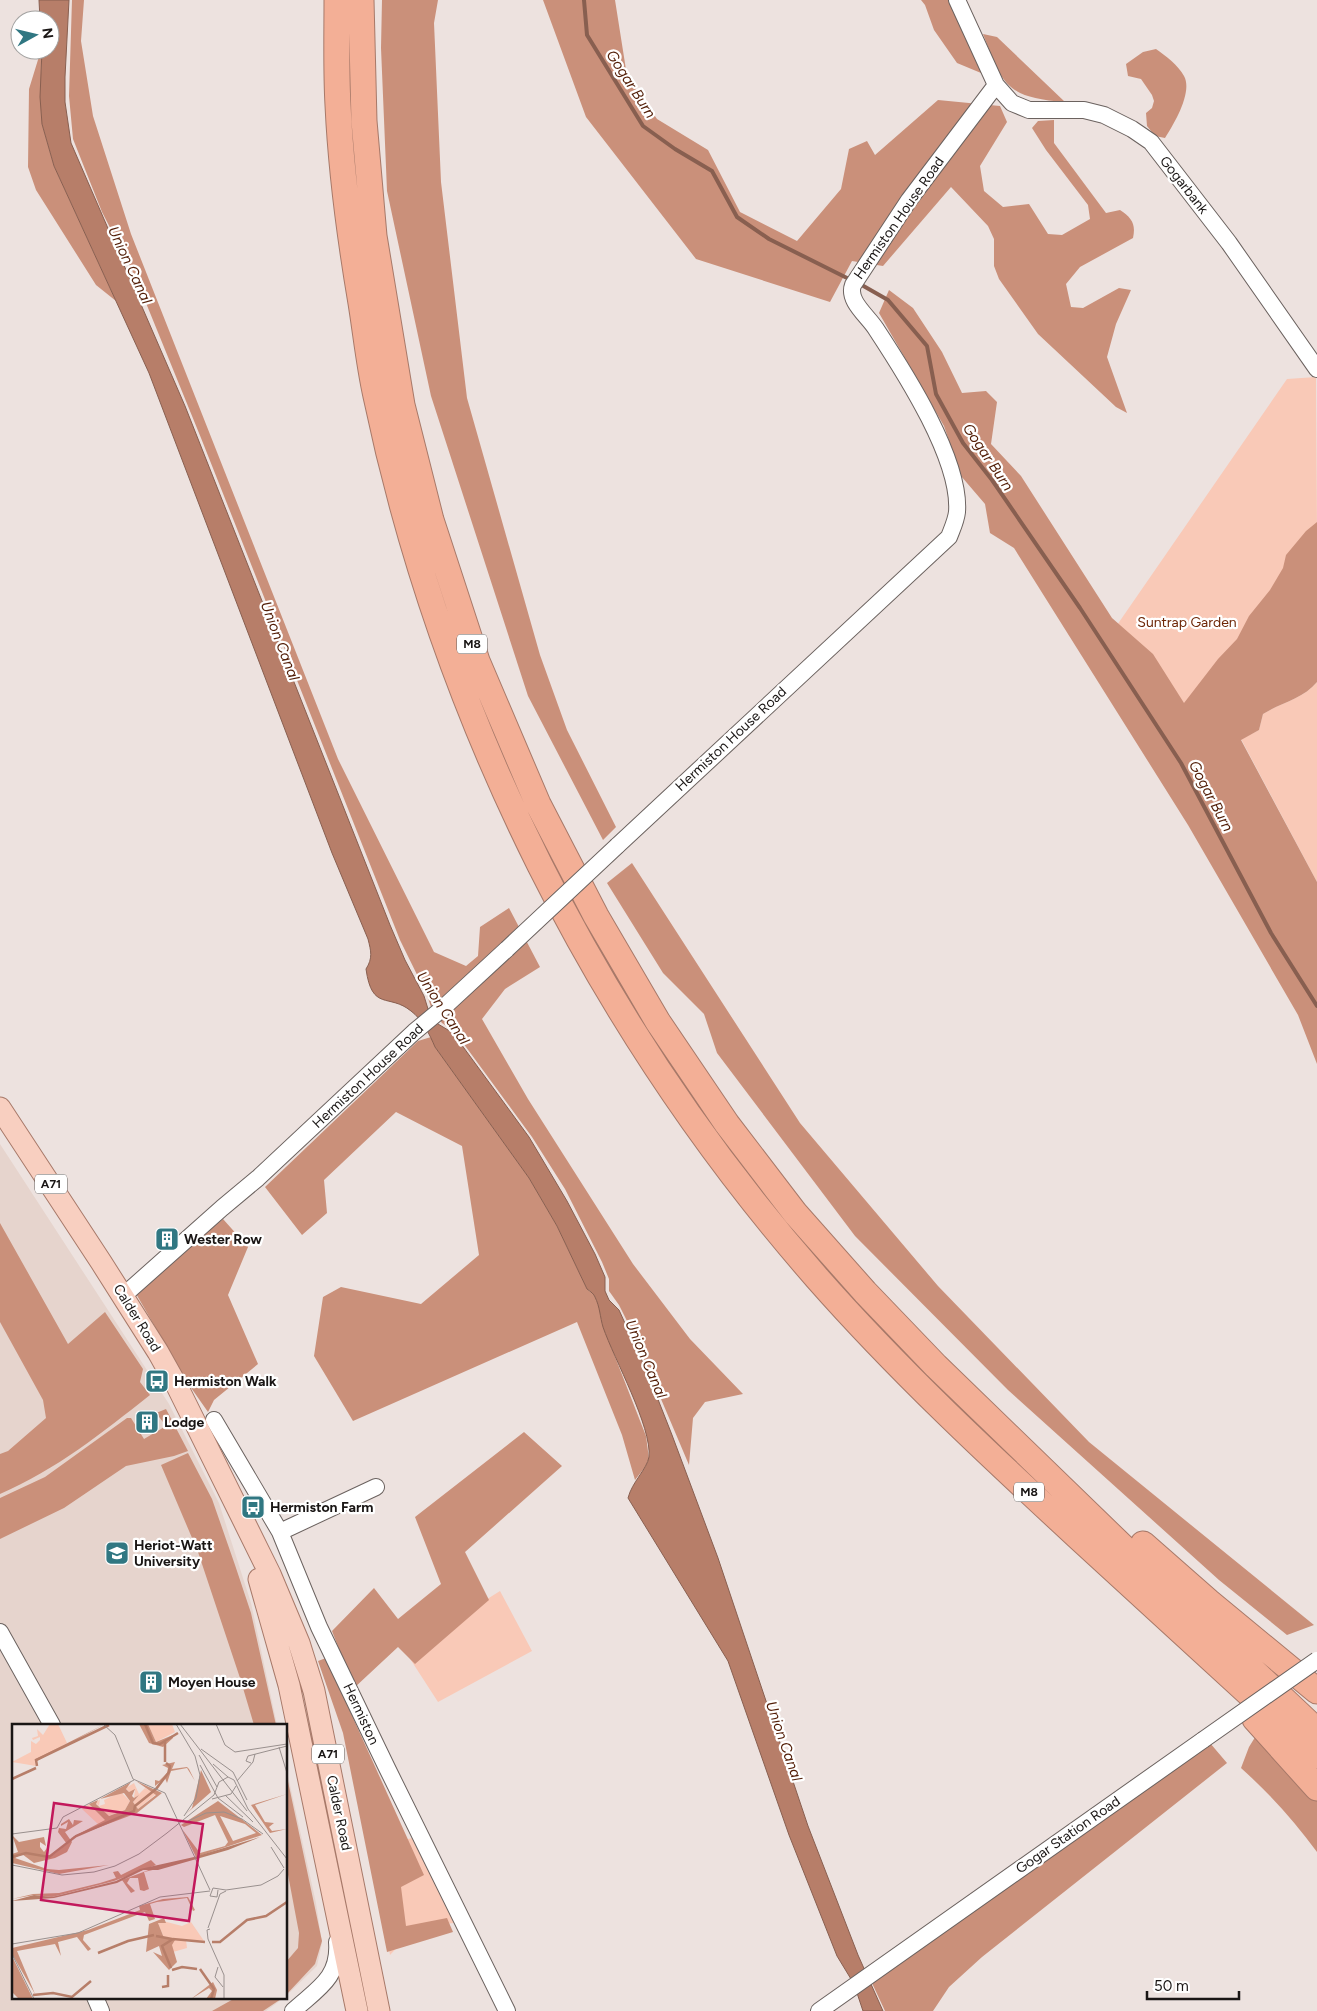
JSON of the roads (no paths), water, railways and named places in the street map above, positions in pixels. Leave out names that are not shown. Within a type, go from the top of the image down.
[{"type":"highway","name":"M8","points":[[337,0],[338,105],[351,243],[376,394],[407,521],[452,663],[512,809],[592,965],[676,1096],[760,1210],[817,1278],[890,1358],[1262,1726],[1317,1788]]},
{"type":"highway","name":"M8","points":[[361,0],[364,122],[374,236],[402,405],[431,520],[481,670],[538,804],[596,916],[658,1022],[727,1124],[794,1213],[864,1292],[936,1366],[1317,1731]]},
{"type":"highway","name":"M8","points":[[936,1366],[1043,1452],[1209,1602],[1317,1691]]},
{"type":"highway","name":"M8","points":[[974,1441],[1317,1756]]},
{"type":"main road","name":"Calder Road","points":[[0,1108],[158,1352],[214,1457],[237,1509],[270,1574],[299,1643],[314,1691],[380,2011]]},
{"type":"main road","name":"Calder Road","points":[[237,1509],[265,1596],[289,1685],[358,2011]]},
{"type":"street","name":"Gogarbank","points":[[957,0],[996,85],[1012,103],[1029,110],[1084,110],[1104,115],[1132,129],[1151,142],[1229,243],[1317,369]]},
{"type":"street","name":"Hermiston House Road","points":[[123,1296],[258,1178],[414,1032],[444,1008],[949,537],[957,513],[957,500],[953,477],[940,439],[876,329],[853,299],[851,291],[909,200],[996,85]]},
{"type":"street","name":"Hermiston","points":[[214,1420],[280,1532],[328,1644],[507,2011]]},
{"type":"street","points":[[280,1532],[376,1487]]},
{"type":"street","points":[[0,1632],[51,1724]]},
{"type":"street","name":"Gogar Station Road","points":[[824,2008],[1317,1660]]},
{"type":"street","points":[[292,2011],[330,1978],[338,1956],[333,1891]]},
{"type":"street","points":[[95,1998],[101,2011]]},
{"type":"waterway","name":"Gogar Burn","points":[[584,0],[587,35],[643,126],[675,149],[712,171],[737,217],[769,239],[851,280]]},
{"type":"waterway","name":"Gogar Burn","points":[[860,284],[888,300],[927,346],[936,394],[963,443],[992,480],[1080,608],[1181,763],[1271,933],[1317,1006]]},
{"type":"place","name":"Wester Row","points":[[167,1239]]},
{"type":"place","name":"Hermiston Walk","points":[[157,1381]]},
{"type":"place","name":"Lodge","points":[[147,1422]]},
{"type":"place","name":"Hermiston Farm","points":[[253,1507]]},
{"type":"place","name":"Heriot-Watt University","points":[[117,1553]]},
{"type":"place","name":"Moyen House","points":[[151,1682]]},
{"type":"water label","name":"Union Canal","points":[[130,265]]},
{"type":"water label","name":"Union Canal","points":[[280,641]]},
{"type":"water label","name":"Union Canal","points":[[443,1008]]},
{"type":"water label","name":"Union Canal","points":[[646,1359]]},
{"type":"water label","name":"Union Canal","points":[[784,1741]]},
{"type":"park label","name":"Suntrap Garden","points":[[1187,622]]}]
